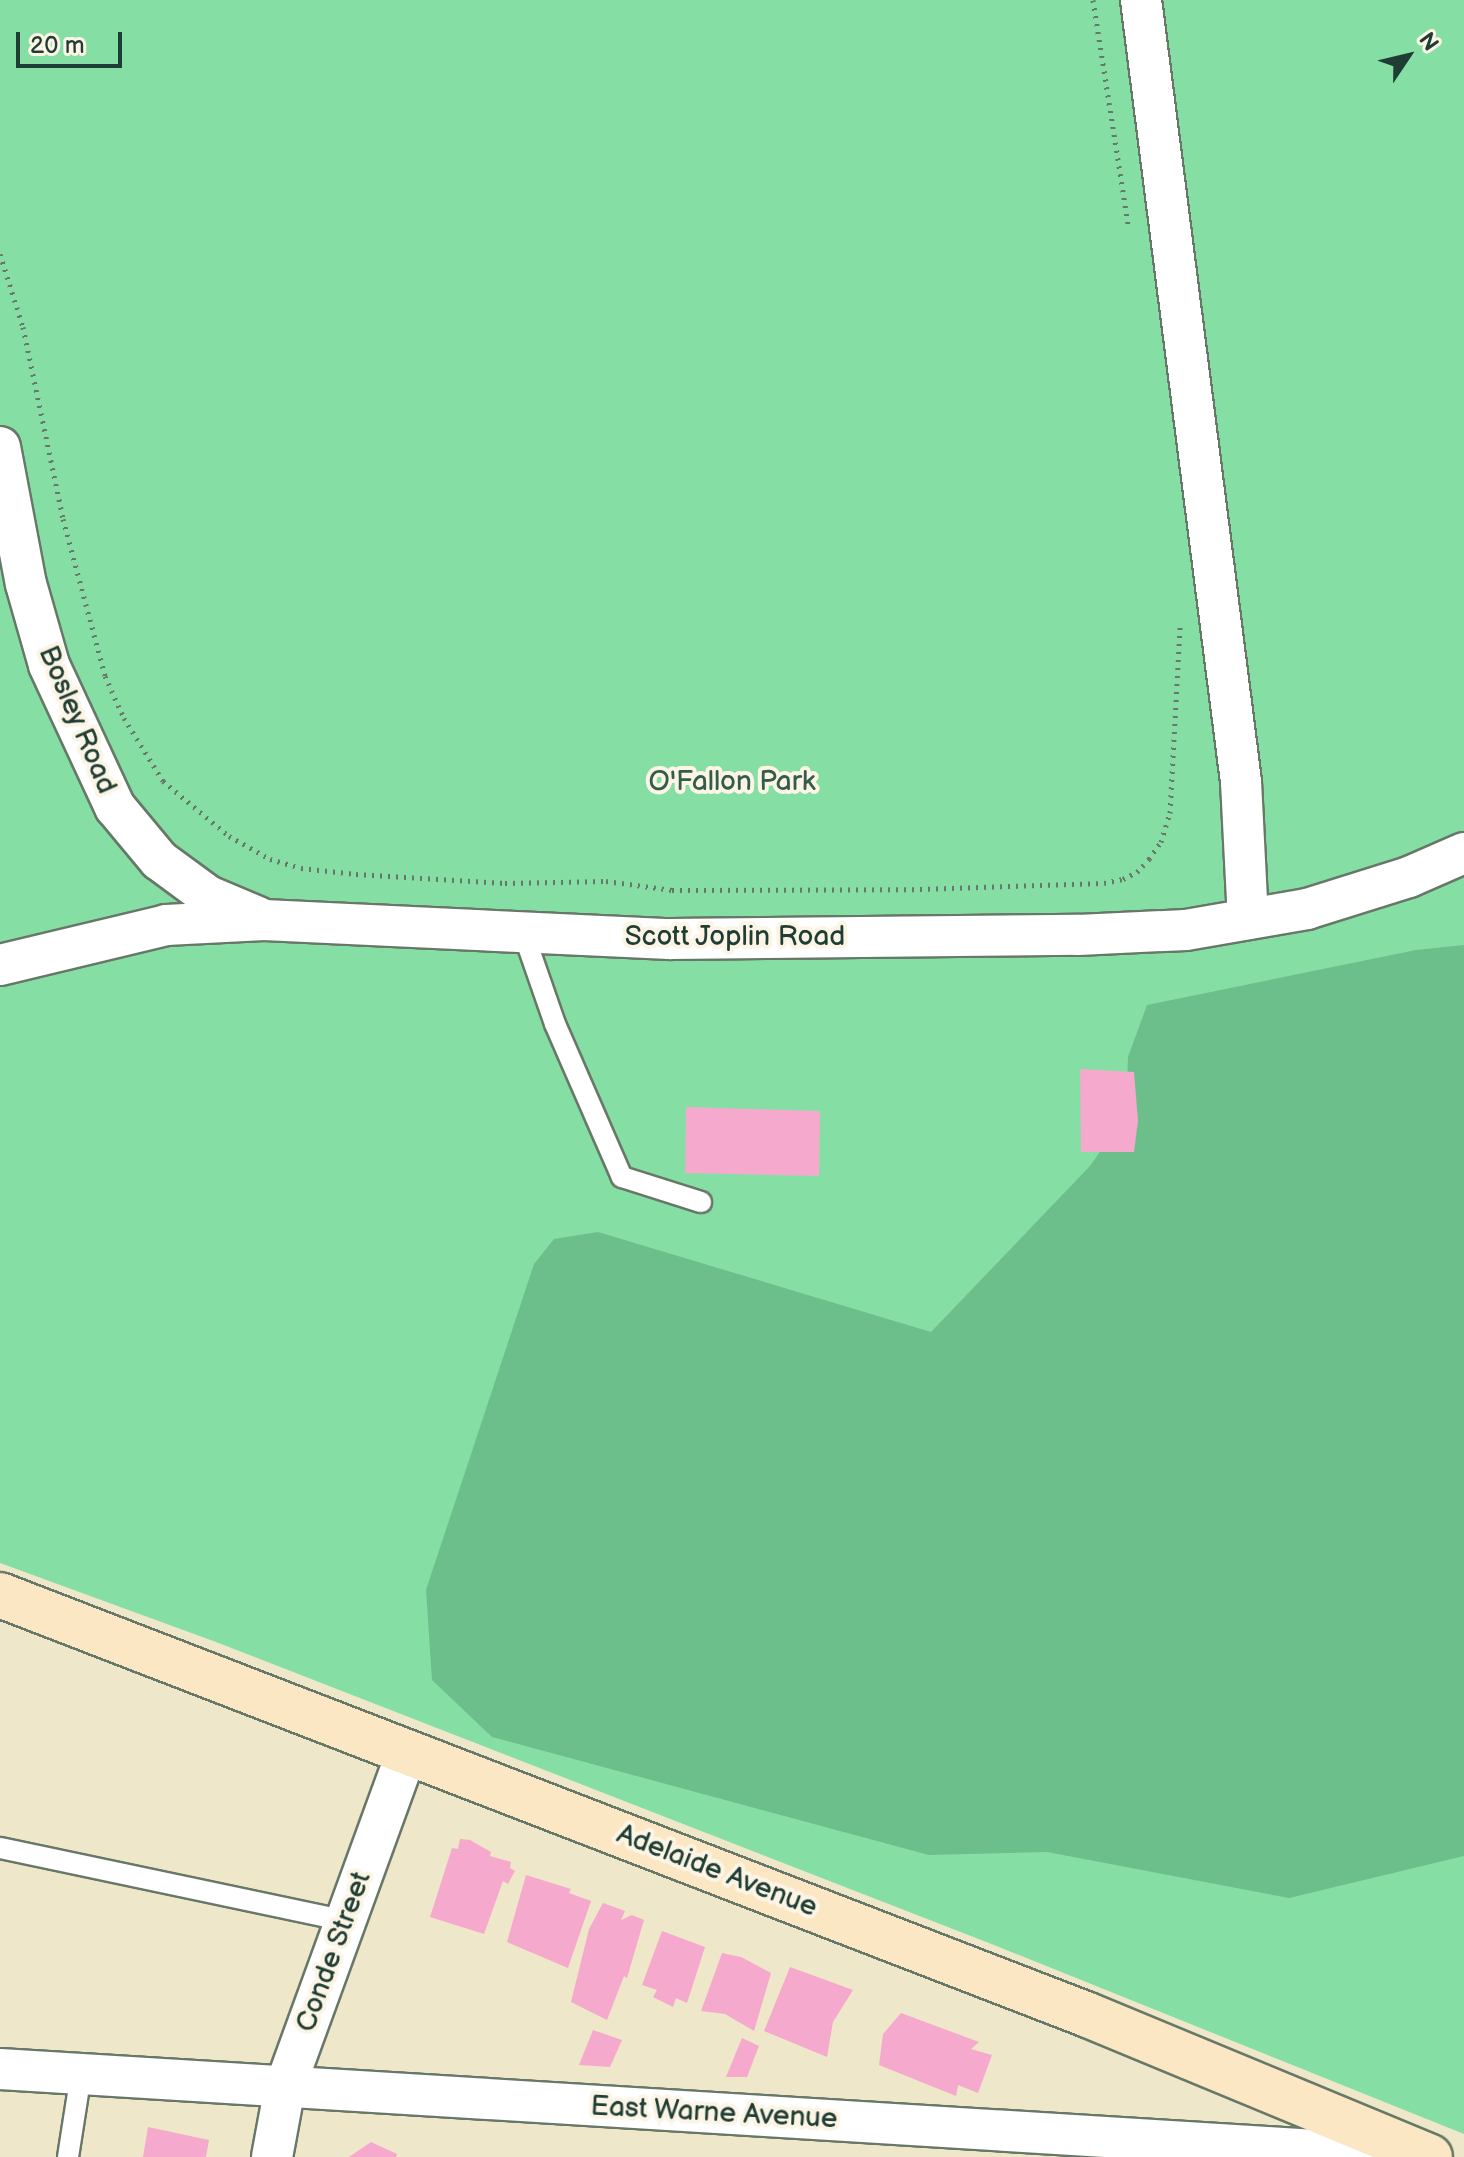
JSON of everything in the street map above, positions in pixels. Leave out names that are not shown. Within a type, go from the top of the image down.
[{"type":"main road","name":"Adelaide Avenue","points":[[0,1595],[1088,2015],[1429,2157]]},
{"type":"street","points":[[1141,0],[1241,782],[1248,919]]},
{"type":"street","name":"Bosley Road","points":[[0,447],[26,584],[49,665],[115,807],[159,860],[208,896],[264,920]]},
{"type":"street","name":"Scott Joplin Road","points":[[0,965],[166,925],[264,920],[670,939],[1078,935],[1186,930],[1307,909],[1409,877],[1464,853]]},
{"type":"street","name":"Conde Street","points":[[272,2157],[285,2087],[407,1751]]},
{"type":"street","name":"East Warne Avenue","points":[[0,2069],[1250,2151],[1429,2157]]},
{"type":"street","points":[[1250,2151],[1261,2087]]},
{"type":"lane","points":[[523,932],[561,1038],[622,1177],[701,1202]]},
{"type":"lane","points":[[0,1848],[345,1921]]},
{"type":"lane","points":[[68,2157],[81,2074]]},
{"type":"path","points":[[1093,0],[1129,232]]},
{"type":"path","points":[[0,254],[23,327],[63,519],[105,676],[124,718],[163,781],[229,836],[270,859],[301,868],[356,874],[505,883],[606,881],[672,890],[920,889],[1104,883],[1123,879],[1137,872],[1149,859],[1161,842],[1170,813],[1180,623]]},
{"type":"green space","name":"O'Fallon Park","points":[[0,0],[1464,0],[1464,2134],[994,1945],[216,1642],[0,1563]]},
{"type":"green space","points":[[1464,945],[1464,1856],[1289,1898],[1047,1852],[929,1855],[492,1737],[432,1680],[426,1590],[534,1264],[554,1239],[598,1232],[931,1332],[1090,1166],[1126,1115],[1128,1057],[1147,1005],[1416,950]]},
{"type":"building","points":[[1080,1069],[1134,1072],[1138,1121],[1134,1152],[1081,1152]]},
{"type":"building","points":[[686,1107],[820,1111],[819,1176],[685,1173]]},
{"type":"building","points":[[460,1839],[470,1840],[491,1852],[490,1856],[511,1862],[510,1868],[515,1871],[508,1884],[503,1881],[484,1934],[430,1917],[452,1848],[458,1849]]},
{"type":"building","points":[[526,1875],[571,1889],[569,1893],[591,1901],[568,1968],[507,1942]]},
{"type":"building","points":[[603,1903],[625,1911],[621,1920],[632,1915],[644,1920],[627,1978],[624,1976],[607,2020],[571,2002],[589,1929]]},
{"type":"building","points":[[662,1931],[705,1947],[687,2003],[676,1998],[673,2007],[653,1997],[657,1990],[642,1985]]},
{"type":"building","points":[[722,1953],[741,1957],[771,1973],[754,2031],[725,2014],[701,2011]]},
{"type":"building","points":[[790,1967],[853,1990],[833,2022],[827,2057],[764,2031]]},
{"type":"building","points":[[901,2013],[979,2042],[971,2049],[992,2055],[978,2093],[958,2085],[956,2096],[879,2065],[883,2034]]},
{"type":"building","points":[[593,2030],[622,2040],[610,2067],[579,2065]]},
{"type":"building","points":[[742,2038],[759,2046],[747,2077],[726,2077]]},
{"type":"building","points":[[148,2127],[209,2140],[206,2157],[143,2157]]},
{"type":"building","points":[[371,2142],[397,2154],[396,2157],[349,2157]]}]
